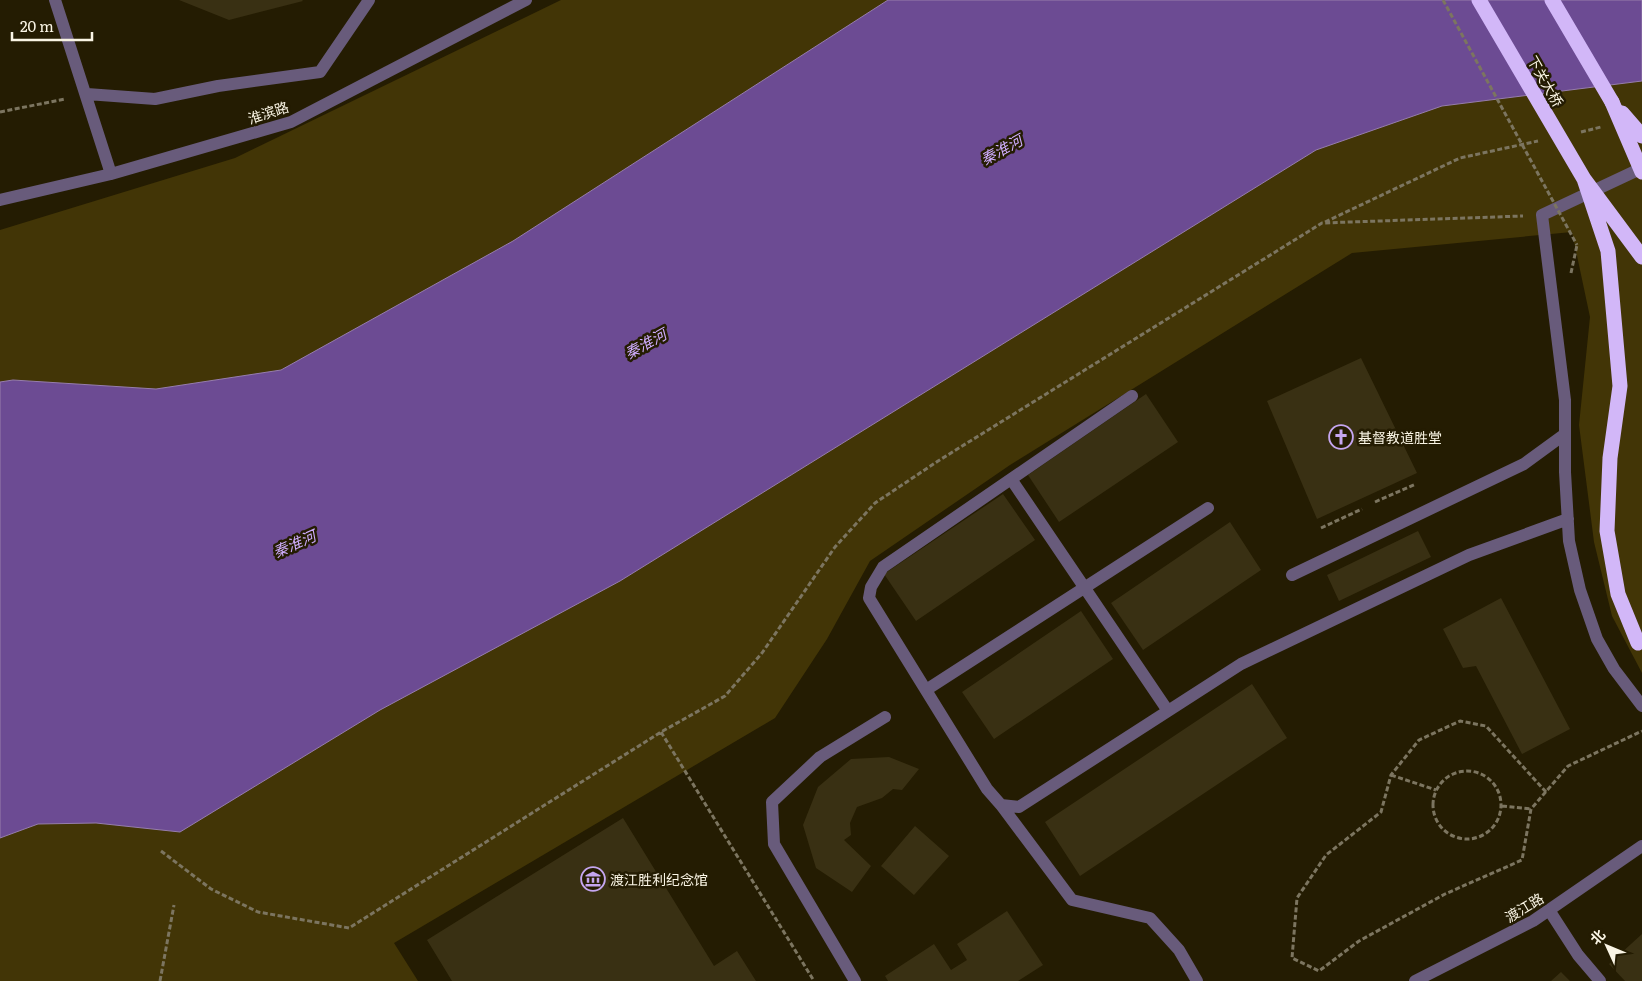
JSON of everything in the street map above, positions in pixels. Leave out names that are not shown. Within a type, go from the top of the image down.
[{"type":"highway","name":"下关大桥","points":[[1479,0],[1584,179]]},
{"type":"highway","points":[[1552,0],[1612,102],[1642,170]]},
{"type":"highway","points":[[1612,102],[1642,136]]},
{"type":"highway","points":[[1584,179],[1642,257]]},
{"type":"highway","points":[[1584,179],[1608,251],[1620,386],[1610,458],[1607,530],[1618,594],[1642,648]]},
{"type":"street","points":[[55,0],[87,94],[111,174]]},
{"type":"street","points":[[87,94],[155,98],[218,86],[320,72],[370,0]]},
{"type":"street","name":"淮滨路","points":[[0,200],[111,174],[291,122],[526,0]]},
{"type":"street","points":[[1642,170],[1542,215],[1565,400],[1570,541],[1580,590],[1597,639],[1614,669],[1642,706]]},
{"type":"street","points":[[1132,396],[884,567],[871,587],[869,598],[986,789],[1001,805],[1072,900],[1150,918],[1179,950],[1198,981]]},
{"type":"street","points":[[1292,575],[1524,464],[1565,434]]},
{"type":"street","points":[[1011,479],[1168,711]]},
{"type":"street","points":[[926,690],[1208,508]]},
{"type":"street","points":[[1001,805],[1019,807],[1241,664],[1469,555],[1568,519]]},
{"type":"street","points":[[855,981],[774,844],[772,802],[820,757],[885,717]]},
{"type":"street","name":"渡江路","points":[[1415,981],[1532,922],[1642,846]]},
{"type":"street","points":[[1549,910],[1578,955],[1600,981]]},
{"type":"path","points":[[1443,0],[1576,245]]},
{"type":"path","points":[[0,112],[87,94]]},
{"type":"path","points":[[1576,133],[1605,126]]},
{"type":"path","points":[[1322,223],[1460,158],[1547,139]]},
{"type":"path","points":[[1375,502],[1416,484]]},
{"type":"path","points":[[1321,528],[1362,508]]},
{"type":"path","points":[[1546,792],[1486,726],[1460,721],[1419,740],[1391,775],[1381,812],[1326,855],[1297,898],[1292,958],[1320,971],[1360,941],[1445,894],[1522,860],[1531,809],[1546,792],[1568,766],[1642,731]]},
{"type":"path","points":[[660,732],[814,981]]},
{"type":"path","points":[[1463,771],[1475,772],[1486,776],[1495,784],[1502,806],[1499,818],[1493,828],[1483,836],[1462,840],[1447,833],[1436,821],[1433,800],[1436,790],[1451,774],[1463,771]]},
{"type":"path","points":[[1391,775],[1436,790]]},
{"type":"path","points":[[1502,806],[1531,809]]},
{"type":"path","points":[[161,851],[211,889],[258,912],[349,928]]},
{"type":"path","points":[[160,981],[174,905]]},
{"type":"shaded area","points":[[561,0],[888,0],[513,241],[281,370],[156,389],[13,380],[0,382],[0,230],[235,158]]},
{"type":"shaded area","points":[[1642,81],[1642,673],[1612,616],[1594,542],[1579,425],[1590,317],[1572,232],[1352,253],[1010,465],[870,561],[827,639],[775,718],[394,943],[418,981],[0,981],[0,838],[38,824],[96,823],[180,832],[380,710],[620,581],[1316,150],[1442,106]]},
{"type":"water","name":"秦淮河","points":[[888,0],[1642,0],[1642,81],[1442,106],[1316,150],[620,581],[380,710],[180,832],[96,823],[38,824],[0,838],[0,382],[13,380],[156,389],[281,370],[513,241]]},
{"type":"building","points":[[179,0],[302,0],[303,1],[229,20]]},
{"type":"building","name":"基督教道胜堂","points":[[1361,358],[1417,473],[1317,519],[1267,401]]},
{"type":"building","points":[[1146,394],[1178,442],[1059,522],[1028,475]]},
{"type":"building","points":[[1003,494],[1035,540],[916,621],[884,574]]},
{"type":"building","points":[[1230,522],[1261,570],[1143,650],[1111,603]]},
{"type":"building","points":[[1418,531],[1431,557],[1339,601],[1327,575]]},
{"type":"building","points":[[1501,598],[1570,729],[1522,754],[1476,666],[1463,668],[1443,629]]},
{"type":"building","points":[[1081,611],[1113,659],[994,739],[962,692]]},
{"type":"building","points":[[1252,684],[1287,738],[1080,876],[1045,822]]},
{"type":"building","points":[[889,757],[919,769],[902,790],[893,789],[882,798],[857,807],[850,823],[851,835],[844,840],[871,866],[852,892],[816,868],[803,825],[818,787],[851,759]]},
{"type":"building","name":"渡江胜利纪念馆","points":[[623,818],[714,966],[737,951],[756,981],[452,981],[427,940]]},
{"type":"building","points":[[915,826],[949,856],[914,895],[881,866]]},
{"type":"building","points":[[1007,911],[1043,965],[1018,981],[888,981],[885,976],[934,944],[951,970],[967,960],[957,944]]},
{"type":"building","points":[[1642,934],[1642,981],[1625,981],[1609,964]]},
{"type":"building","points":[[1561,972],[1570,981],[1551,981]]},
{"type":"place","name":"基督教道胜堂","points":[[1341,437]]},
{"type":"place","name":"渡江胜利纪念馆","points":[[593,879]]}]
